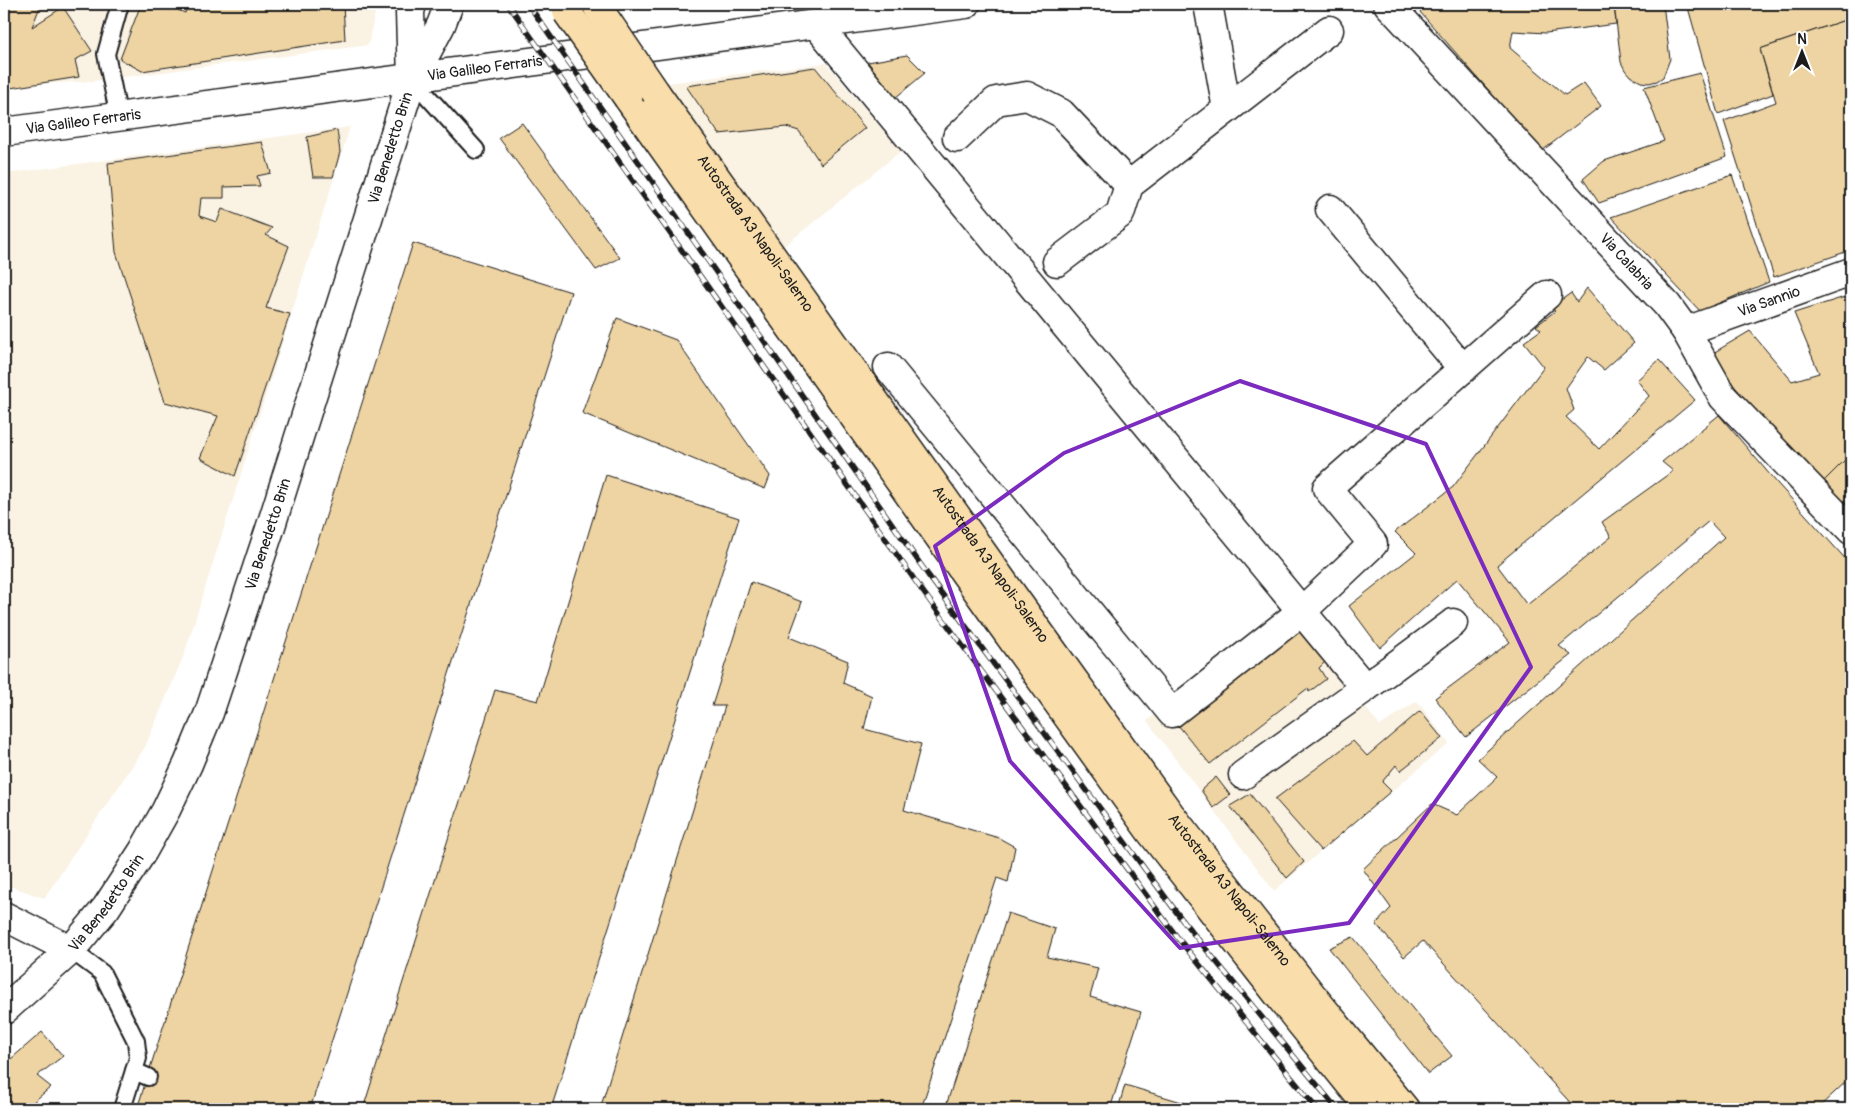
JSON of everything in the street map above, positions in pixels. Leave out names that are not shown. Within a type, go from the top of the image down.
[{"type":"highway","name":"Autostrada A3 Napoli-Salerno","points":[[597,6],[656,93],[1170,814],[1315,999],[1405,1109]]},
{"type":"highway","name":"Autostrada A3 Napoli-Salerno","points":[[564,8],[988,606],[1150,830],[1370,1109]]},
{"type":"street","name":"Via Benedetto Brin","points":[[4,1010],[71,950],[106,908],[143,851],[166,810],[209,713],[270,529],[412,79],[410,12],[412,4]]},
{"type":"street","points":[[412,79],[441,25],[448,4]]},
{"type":"street","name":"Via Galileo Ferraris","points":[[4,132],[966,4]]},
{"type":"street","points":[[1208,4],[1228,109]]},
{"type":"street","name":"Via Calabria","points":[[1388,4],[1667,305],[1686,331],[1723,397],[1851,530]]},
{"type":"street","points":[[816,24],[1365,688]]},
{"type":"street","points":[[1057,262],[1120,214],[1129,185],[1329,30]]},
{"type":"street","points":[[957,138],[996,101],[1027,96],[1061,113],[1129,185]]},
{"type":"street","points":[[1330,209],[1463,369]]},
{"type":"street","name":"Via Sannio","points":[[1686,331],[1851,272]]},
{"type":"street","points":[[888,367],[1172,713],[1301,612],[1373,544],[1327,488],[1547,295]]},
{"type":"street","points":[[1244,775],[1453,623]]},
{"type":"street","points":[[4,916],[71,950]]},
{"type":"lane","points":[[119,118],[106,54],[120,4]]},
{"type":"lane","points":[[412,79],[476,150]]},
{"type":"lane","points":[[71,950],[102,973],[136,1041],[141,1074],[122,1109]]},
{"type":"highlighted area","points":[[1240,381],[1426,444],[1531,667],[1349,923],[1180,948],[1010,761],[935,546],[1064,453]]},
{"type":"shaded area","points":[[4,4],[377,4],[368,45],[93,81],[4,86]]},
{"type":"shaded area","points":[[826,63],[901,151],[783,247],[660,84]]},
{"type":"shaded area","points":[[350,127],[184,655],[145,747],[44,898],[4,884],[4,174]]},
{"type":"shaded area","points":[[1280,612],[1341,676],[1380,726],[1417,701],[1449,743],[1274,891],[1147,721]]},
{"type":"building","points":[[4,4],[41,4],[32,27],[63,7],[92,51],[75,60],[79,77],[4,89]]},
{"type":"building","points":[[141,4],[164,4],[185,13],[188,4],[343,4],[345,40],[142,71],[120,59]]},
{"type":"building","points":[[616,4],[641,4],[619,8]]},
{"type":"building","points":[[1413,4],[1614,4],[1616,24],[1546,33],[1513,31],[1510,48],[1565,95],[1584,83],[1601,106],[1542,151]]},
{"type":"building","points":[[1614,4],[1663,4],[1670,59],[1663,77],[1657,81],[1641,82],[1630,76],[1625,70],[1621,62]]},
{"type":"building","points":[[1687,4],[1851,4],[1851,18],[1760,49],[1773,94],[1718,114]]},
{"type":"building","points":[[1851,18],[1851,250],[1774,277],[1724,121],[1776,102],[1760,49]]},
{"type":"building","points":[[907,55],[925,73],[895,98],[868,62]]},
{"type":"building","points":[[815,67],[865,128],[821,164],[799,131],[786,127],[719,134],[686,86]]},
{"type":"building","points":[[1700,73],[1727,157],[1599,203],[1583,179],[1604,161],[1664,141],[1644,87]]},
{"type":"building","points":[[522,123],[620,258],[596,270],[499,138]]},
{"type":"building","points":[[337,130],[340,152],[333,177],[313,177],[307,137]]},
{"type":"building","points":[[262,142],[271,173],[257,176],[260,186],[224,187],[224,198],[201,198],[199,216],[217,222],[222,209],[272,228],[266,235],[289,246],[266,308],[290,314],[235,476],[200,458],[218,416],[165,402],[116,252],[108,163]]},
{"type":"building","points":[[1732,175],[1769,282],[1700,311],[1611,217]]},
{"type":"building","points":[[413,243],[571,292],[310,1109],[137,1109]]},
{"type":"building","points":[[1587,288],[1634,343],[1604,370],[1588,357],[1566,388],[1574,410],[1566,417],[1599,449],[1649,396],[1637,380],[1659,360],[1695,400],[1497,565],[1527,605],[1611,537],[1602,522],[1673,471],[1662,462],[1719,415],[1851,565],[1851,1077],[1817,1109],[1576,1109],[1423,941],[1404,957],[1376,924],[1391,908],[1363,869],[1432,804],[1457,815],[1497,777],[1478,759],[1724,537],[1709,521],[1559,646],[1571,655],[1466,737],[1435,698],[1510,642],[1457,579],[1380,648],[1349,606],[1416,553],[1395,532],[1453,487],[1544,367],[1524,342],[1541,330],[1536,326],[1555,311],[1550,308],[1571,293],[1577,302]]},
{"type":"building","points":[[1851,295],[1851,454],[1823,482],[1798,459],[1708,356],[1750,331],[1792,381],[1819,373],[1794,313]]},
{"type":"building","points":[[617,318],[676,340],[770,476],[765,489],[582,413]]},
{"type":"building","points":[[1851,454],[1851,509],[1823,482]]},
{"type":"building","points":[[606,475],[739,518],[551,1109],[363,1109],[495,690],[538,701]]},
{"type":"building","points":[[751,582],[802,602],[789,637],[848,661],[843,683],[872,696],[864,729],[921,744],[904,810],[999,838],[1015,847],[1008,882],[997,878],[921,1109],[600,1109],[725,706],[712,706]]},
{"type":"building","points":[[1297,626],[1326,661],[1319,668],[1326,679],[1309,692],[1308,688],[1210,764],[1178,725]]},
{"type":"building","points":[[1420,711],[1442,738],[1400,771],[1396,765],[1382,782],[1391,791],[1321,851],[1275,799],[1353,741],[1367,756]]},
{"type":"building","points":[[1216,777],[1230,795],[1213,808],[1201,790]]},
{"type":"building","points":[[1250,794],[1304,862],[1287,878],[1230,806]]},
{"type":"building","points":[[1008,913],[1055,929],[1047,957],[1098,968],[1090,997],[1141,1012],[1110,1109],[945,1109]]},
{"type":"building","points":[[1353,937],[1452,1056],[1428,1074],[1329,948]]},
{"type":"building","points":[[42,1032],[63,1056],[37,1076],[51,1087],[25,1109],[4,1109],[4,1065]]},
{"type":"building","points":[[1125,1085],[1205,1109],[1118,1109]]},
{"type":"railway","points":[[508,4],[921,589],[1177,937],[1317,1109]]},
{"type":"railway","points":[[528,4],[928,575],[1183,921],[1337,1109]]}]
